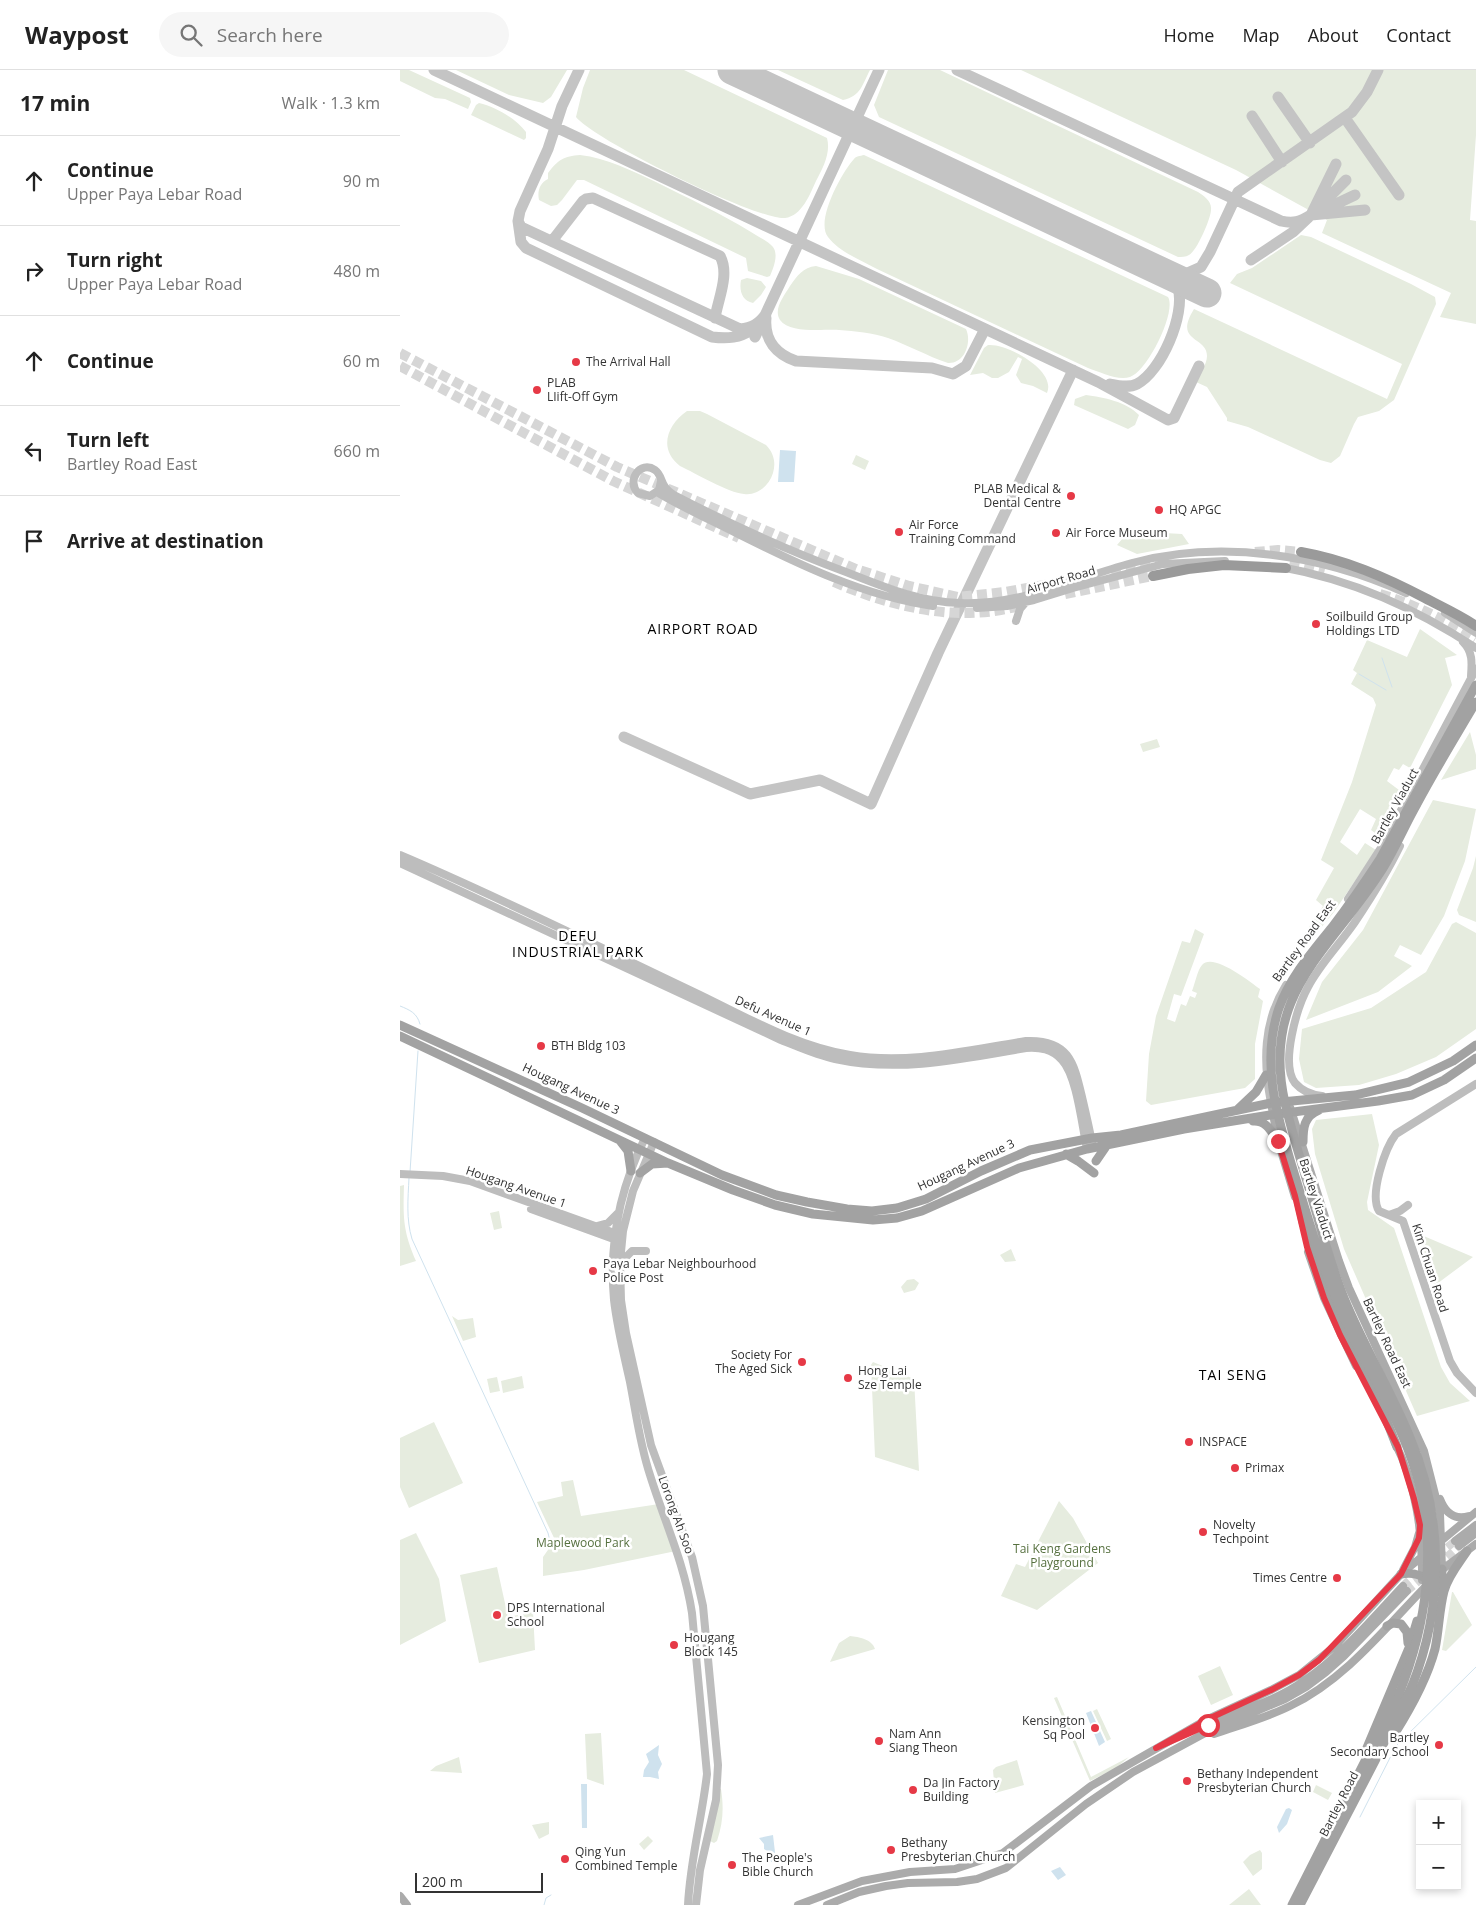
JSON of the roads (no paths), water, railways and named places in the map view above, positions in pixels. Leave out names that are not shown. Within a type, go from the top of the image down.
[{"type":"highway","points":[[1302,552],[1328,557],[1378,574],[1463,617],[1476,626]]},
{"type":"highway","points":[[1153,576],[1188,569],[1224,565],[1286,568]]},
{"type":"highway","name":"Bartley Viaduct","points":[[1399,1694],[1417,1645],[1425,1599],[1428,1543],[1424,1507],[1416,1472],[1402,1436],[1336,1300],[1295,1176],[1279,1122],[1271,1080],[1272,1037],[1279,1008],[1295,974],[1346,909],[1380,859],[1474,682]]},
{"type":"highway","name":"Bartley Viaduct","points":[[1412,1686],[1427,1638],[1435,1585],[1435,1535],[1428,1492],[1420,1462],[1409,1435],[1355,1322],[1333,1268],[1284,1103],[1280,1079],[1280,1053],[1286,1013],[1300,982],[1375,880],[1476,702]]},
{"type":"highway","name":"Hougang Avenue 3","points":[[400,1025],[722,1175],[759,1190],[818,1205],[872,1211],[897,1208],[926,1199],[981,1171],[1030,1150],[1089,1143],[1271,1103],[1326,1096],[1355,1095],[1409,1082],[1453,1060],[1476,1045]]},
{"type":"highway","name":"Hougang Avenue 3","points":[[400,1036],[668,1163],[733,1190],[786,1208],[813,1214],[873,1220],[897,1218],[922,1211],[1019,1168],[1066,1154],[1089,1143],[1107,1145],[1237,1121],[1378,1101],[1412,1094],[1444,1080],[1476,1058]]},
{"type":"highway","points":[[1237,1110],[1256,1092],[1266,1075]]},
{"type":"highway","points":[[1303,1142],[1303,1128],[1307,1118],[1327,1107]]},
{"type":"highway","points":[[1237,1121],[1258,1120],[1267,1126],[1278,1141]]},
{"type":"highway","points":[[618,1139],[628,1152],[635,1172],[652,1164],[668,1163]]},
{"type":"highway","points":[[1096,1161],[1107,1145]]},
{"type":"highway","points":[[1066,1154],[1094,1173]]},
{"type":"highway","points":[[1295,1176],[1296,1192],[1303,1222],[1320,1274],[1398,1447]]},
{"type":"highway","points":[[1441,1606],[1460,1546]]},
{"type":"highway","points":[[1375,1761],[1382,1754],[1411,1707],[1425,1677],[1435,1648],[1441,1606],[1442,1569]]},
{"type":"highway","points":[[1398,1578],[1410,1573],[1426,1579],[1437,1592],[1441,1606]]},
{"type":"highway","points":[[1354,1786],[1359,1766],[1406,1653],[1418,1615],[1419,1593]]},
{"type":"highway","points":[[1418,1615],[1426,1606],[1436,1607],[1439,1620]]},
{"type":"highway","points":[[1387,1626],[1398,1623],[1405,1628],[1408,1638],[1406,1653]]},
{"type":"highway","name":"Bartley Road","points":[[1300,1905],[1412,1686]]},
{"type":"highway","name":"Bartley Road","points":[[1292,1905],[1399,1694]]},
{"type":"main road","name":"Airport Road","points":[[1476,633],[1442,611],[1374,580],[1328,566],[1263,553],[1206,552],[1182,554],[1132,562],[1026,596],[1001,601],[962,604],[933,602],[882,586],[790,550],[674,495],[666,489],[658,472],[650,468],[642,469],[634,478],[634,487],[638,493],[650,496],[657,492],[669,500],[791,559],[856,587],[916,604],[960,608],[988,608],[1026,602],[1158,565],[1182,562],[1239,561],[1286,568],[1332,579],[1370,591],[1436,622],[1476,648]]},
{"type":"main road","points":[[657,492],[661,481]]},
{"type":"main road","points":[[1328,566],[1332,579]]},
{"type":"main road","points":[[1077,580],[1088,584]]},
{"type":"main road","points":[[1016,621],[1020,609],[1026,602]]},
{"type":"main road","points":[[1463,617],[1476,620]]},
{"type":"main road","points":[[1454,634],[1467,646],[1472,658],[1474,682]]},
{"type":"main road","name":"Bartley Road East","points":[[1419,1593],[1426,1579],[1420,1525],[1414,1499],[1398,1447],[1360,1376],[1324,1298],[1307,1247],[1295,1196],[1278,1141],[1266,1075],[1266,1039],[1274,1007],[1288,980],[1354,890],[1381,848],[1420,774],[1474,682],[1476,669]]},
{"type":"main road","points":[[1326,1096],[1312,1095],[1303,1090],[1294,1082],[1291,1074],[1291,1038],[1306,991],[1391,865],[1410,825],[1476,708]]},
{"type":"main road","points":[[1420,774],[1424,783],[1427,785],[1433,784]]},
{"type":"main road","name":"Defu Avenue 1","points":[[400,855],[457,879],[758,1022],[819,1048],[850,1055],[903,1058],[928,1057],[1026,1041],[1038,1040],[1054,1044],[1067,1055],[1076,1070],[1089,1143]]},
{"type":"main road","name":"Defu Avenue 1","points":[[400,863],[781,1040],[818,1055],[870,1064],[895,1065],[929,1064],[1026,1048],[1037,1048],[1051,1052],[1062,1060],[1070,1075],[1089,1143]]},
{"type":"main road","points":[[1354,890],[1359,887],[1365,889],[1368,893],[1368,901]]},
{"type":"main road","points":[[1288,980],[1302,986],[1306,991]]},
{"type":"main road","name":"Kim Chuan Road","points":[[1476,1084],[1404,1128],[1392,1139],[1382,1165],[1375,1199],[1379,1211],[1401,1220],[1406,1227],[1450,1361],[1457,1373],[1476,1393]]},
{"type":"main road","name":"Bartley Road East","points":[[1288,1100],[1349,1288],[1424,1451],[1440,1514],[1442,1569]]},
{"type":"main road","name":"Lorong Ah Soo","points":[[649,1140],[619,1211],[618,1237],[621,1300],[650,1476],[685,1572],[692,1612],[706,1774],[688,1905]]},
{"type":"main road","name":"Lorong Ah Soo","points":[[635,1172],[633,1191],[618,1237],[613,1264],[614,1302],[644,1433],[660,1470],[696,1570],[705,1626],[718,1765],[716,1800],[700,1870],[696,1905]]},
{"type":"main road","name":"Hougang Avenue 1","points":[[406,1176],[469,1185],[618,1237]]},
{"type":"main road","name":"Hougang Avenue 1","points":[[406,1176],[443,1176],[470,1181],[594,1226],[618,1237]]},
{"type":"main road","points":[[1389,1215],[1400,1212],[1408,1205]]},
{"type":"main road","points":[[594,1226],[608,1223],[619,1211]]},
{"type":"main road","points":[[620,1262],[632,1251],[646,1252]]},
{"type":"main road","points":[[1434,1486],[1442,1505],[1450,1515],[1461,1518],[1476,1512]]},
{"type":"main road","points":[[798,1905],[862,1881],[910,1872],[955,1869],[1003,1853],[1089,1787],[1206,1720],[1299,1675],[1335,1646],[1398,1578],[1476,1512]]},
{"type":"main road","points":[[1398,1578],[1419,1538],[1420,1525]]},
{"type":"main road","points":[[1426,1579],[1442,1569],[1476,1525]]},
{"type":"main road","points":[[1460,1546],[1476,1534]]},
{"type":"main road","points":[[1460,1546],[1476,1544]]},
{"type":"main road","points":[[1182,1745],[1291,1706],[1332,1680],[1419,1593],[1416,1577],[1398,1578]]},
{"type":"main road","points":[[826,1905],[859,1892],[886,1886],[977,1879],[1006,1868],[1086,1804],[1133,1772],[1216,1728],[1285,1699],[1306,1687],[1344,1656],[1405,1589],[1341,1651],[1303,1682],[1283,1694],[1156,1748]]},
{"type":"main road","points":[[687,1837],[692,1837],[697,1832]]},
{"type":"main road","points":[[955,1869],[954,1876],[957,1882]]},
{"type":"main road","points":[[400,1896],[407,1905]]},
{"type":"water","points":[[780,450],[796,451],[794,482],[778,482]]},
{"type":"water","name":"Kensington Sq Pool","points":[[1091,1711],[1105,1742],[1099,1746],[1086,1713]]},
{"type":"water","points":[[659,1745],[658,1755],[662,1764],[658,1772],[659,1779],[643,1777],[644,1770],[649,1762],[646,1754]]},
{"type":"water","points":[[581,1784],[587,1784],[587,1828],[582,1828]]},
{"type":"water","points":[[1286,1809],[1292,1810],[1287,1824],[1279,1833],[1277,1827]]},
{"type":"water","points":[[773,1835],[776,1861],[771,1862],[767,1851],[764,1849],[764,1844],[759,1838]]},
{"type":"water","points":[[1060,1867],[1066,1875],[1058,1880],[1051,1871]]},
{"type":"waterway","points":[[1382,658],[1392,687]]},
{"type":"waterway","points":[[1359,674],[1386,690]]},
{"type":"waterway","points":[[400,1006],[413,1012],[420,1024]]},
{"type":"waterway","points":[[410,1172],[418,1051]]},
{"type":"waterway","points":[[409,1178],[408,1216],[412,1239],[548,1533],[550,1541]]},
{"type":"waterway","points":[[1360,1817],[1396,1746],[1476,1667]]},
{"type":"waterway","points":[[544,1905],[546,1898],[551,1895]]},
{"type":"tunnel","points":[[400,353],[617,467],[856,569],[909,586],[958,597],[1005,592],[1072,580]]},
{"type":"tunnel","points":[[400,366],[613,481],[739,538]]},
{"type":"tunnel","points":[[1255,552],[1278,550],[1301,552]]},
{"type":"tunnel","points":[[1111,572],[1160,561]]},
{"type":"tunnel","points":[[1290,561],[1325,569]]},
{"type":"tunnel","points":[[1065,594],[1153,576]]},
{"type":"tunnel","points":[[834,582],[878,599],[925,610],[972,613],[996,611],[1019,606]]},
{"type":"tunnel","points":[[1380,594],[1429,613],[1476,638]]},
{"type":"tunnel","points":[[1438,1555],[1455,1541]]},
{"type":"tunnel","points":[[1438,1565],[1459,1546]]},
{"type":"tunnel","points":[[1403,1586],[1418,1572]]},
{"type":"tunnel","points":[[1407,1591],[1426,1575]]},
{"type":"place","name":"The Arrival Hall","points":[[576,362]]},
{"type":"place","name":"PLAB LIift-Off Gym","points":[[537,390]]},
{"type":"place","name":"PLAB Medical & Dental Centre","points":[[1071,496]]},
{"type":"place","name":"HQ APGC","points":[[1159,510]]},
{"type":"place","name":"Air Force Training Command","points":[[899,532]]},
{"type":"place","name":"Air Force Museum","points":[[1056,533]]},
{"type":"place","name":"Soilbuild Group Holdings LTD","points":[[1316,624]]},
{"type":"place","name":"BTH Bldg 103","points":[[541,1046]]},
{"type":"place","name":"Paya Lebar Neighbourhood Police Post","points":[[593,1271]]},
{"type":"place","name":"Society For The Aged Sick","points":[[802,1362]]},
{"type":"place","name":"Hong Lai Sze Temple","points":[[848,1378]]},
{"type":"place","name":"INSPACE","points":[[1189,1442]]},
{"type":"place","name":"Primax","points":[[1235,1468]]},
{"type":"place","name":"Novelty Techpoint","points":[[1203,1532]]},
{"type":"place","name":"Times Centre","points":[[1337,1578]]},
{"type":"place","name":"DPS International School","points":[[497,1615]]},
{"type":"place","name":"Hougang Block 145","points":[[674,1645]]},
{"type":"place","name":"Kensington Sq Pool","points":[[1095,1728]]},
{"type":"place","name":"Nam Ann Siang Theon","points":[[879,1741]]},
{"type":"place","name":"Bartley Secondary School","points":[[1439,1745]]},
{"type":"place","name":"Bethany Independent Presbyterian Church","points":[[1187,1781]]},
{"type":"place","name":"Da Jin Factory Building","points":[[913,1790]]},
{"type":"place","name":"Bethany Presbyterian Church","points":[[891,1850]]},
{"type":"place","name":"Qing Yun Combined Temple","points":[[565,1859]]},
{"type":"place","name":"The People's Bible Church","points":[[732,1865]]},
{"type":"district","name":"AIRPORT ROAD","points":[[703,629]]},
{"type":"district","name":"DEFU INDUSTRIAL PARK","points":[[578,944]]},
{"type":"district","name":"TAI SENG","points":[[1233,1375]]},
{"type":"park label","name":"Maplewood Park","points":[[583,1543]]},
{"type":"park label","name":"Tai Keng Gardens Playground","points":[[1062,1556]]}]
